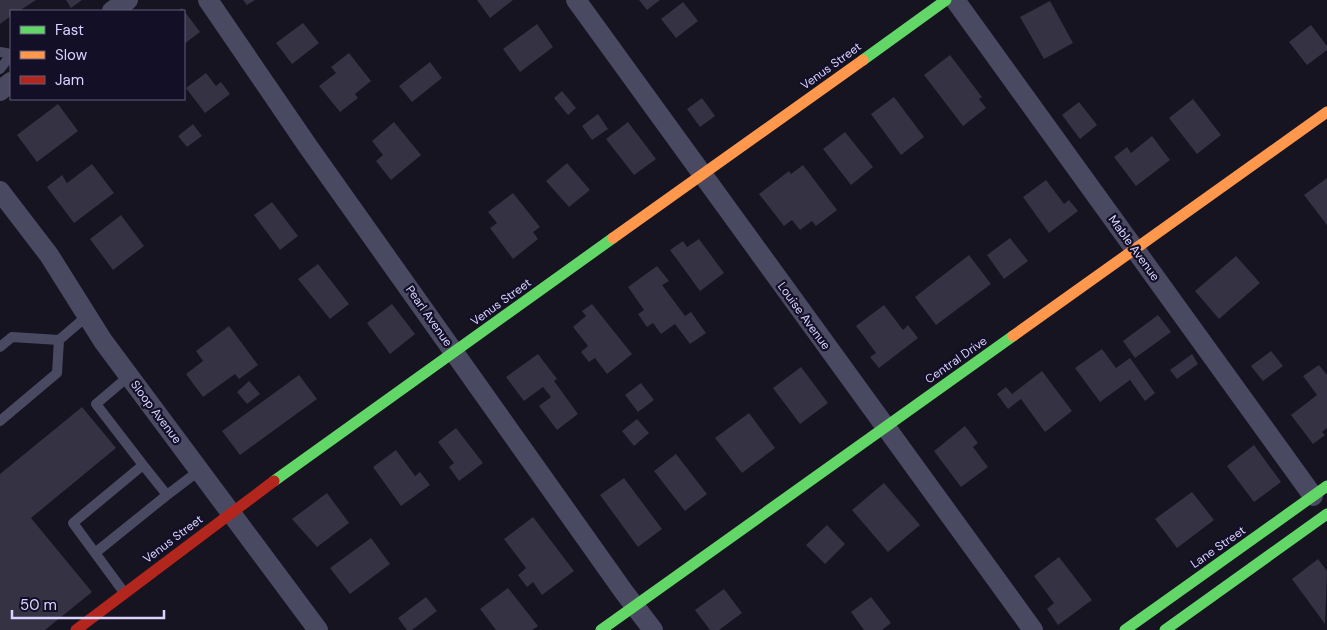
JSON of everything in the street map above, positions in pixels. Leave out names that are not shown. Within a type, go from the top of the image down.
[{"type":"street","points":[[113,10],[128,0]]},
{"type":"street","name":"Pearl Avenue","points":[[208,0],[454,352],[654,630]]},
{"type":"street","name":"Louise Avenue","points":[[576,0],[884,428],[1033,630]]},
{"type":"street","name":"Venus Street","points":[[76,630],[231,512],[946,0]]},
{"type":"street","name":"Mable Avenue","points":[[956,0],[1134,249],[1320,491]]},
{"type":"street","points":[[0,91],[10,83]]},
{"type":"street","name":"Central Drive","points":[[600,630],[1327,112]]},
{"type":"street","name":"Sloop Avenue","points":[[0,191],[49,256],[87,316],[129,376],[318,630]]},
{"type":"street","name":"Lane Street","points":[[1125,630],[1320,491]]},
{"type":"street","points":[[1165,630],[1326,516]]},
{"type":"lane","points":[[0,69],[10,56]]},
{"type":"lane","points":[[0,421],[57,373],[60,340],[87,316]]},
{"type":"lane","points":[[0,347],[12,337],[60,340]]},
{"type":"lane","points":[[129,376],[96,404],[167,495]]},
{"type":"lane","points":[[124,592],[73,523],[143,465]]},
{"type":"lane","points":[[96,553],[200,470]]},
{"type":"building","points":[[0,0],[36,0],[21,10],[10,10],[10,17],[0,24]]},
{"type":"building","points":[[66,0],[82,0],[71,8]]},
{"type":"building","points":[[243,0],[255,0],[247,5]]},
{"type":"building","points":[[477,0],[513,0],[490,18]]},
{"type":"building","points":[[639,0],[660,0],[647,10]]},
{"type":"building","points":[[1050,1],[1073,43],[1044,59],[1020,17]]},
{"type":"building","points":[[683,2],[698,21],[676,38],[661,19]]},
{"type":"building","points":[[185,12],[200,32],[185,43]]},
{"type":"building","points":[[303,23],[319,43],[292,64],[276,43]]},
{"type":"building","points":[[537,24],[553,47],[520,72],[503,49]]},
{"type":"building","points":[[1311,25],[1327,46],[1327,50],[1307,65],[1289,42]]},
{"type":"building","points":[[349,53],[371,81],[355,94],[358,98],[340,112],[319,86],[336,73],[331,67]]},
{"type":"building","points":[[950,55],[982,97],[979,99],[986,108],[963,126],[924,75]]},
{"type":"building","points":[[430,62],[442,78],[412,102],[399,86]]},
{"type":"building","points":[[206,73],[216,86],[221,82],[230,94],[205,113],[186,88]]},
{"type":"building","points":[[562,91],[576,108],[568,115],[554,98]]},
{"type":"building","points":[[894,97],[924,137],[901,155],[871,114]]},
{"type":"building","points":[[702,98],[715,116],[700,127],[687,109]]},
{"type":"building","points":[[1193,99],[1221,135],[1197,154],[1169,118]]},
{"type":"building","points":[[1079,102],[1097,125],[1080,139],[1062,115]]},
{"type":"building","points":[[58,104],[78,131],[37,162],[17,135]]},
{"type":"building","points":[[598,114],[608,129],[592,140],[582,126]]},
{"type":"building","points":[[394,122],[421,155],[391,180],[376,161],[383,155],[372,141]]},
{"type":"building","points":[[628,122],[656,159],[634,175],[606,139]]},
{"type":"building","points":[[193,124],[202,136],[187,147],[178,136]]},
{"type":"building","points":[[845,132],[873,167],[851,185],[823,149]]},
{"type":"building","points":[[1152,136],[1170,160],[1136,186],[1114,157],[1127,147],[1131,153]]},
{"type":"building","points":[[567,163],[590,190],[569,207],[546,181]]},
{"type":"building","points":[[92,164],[114,193],[74,223],[47,187],[62,175],[67,183]]},
{"type":"building","points":[[803,165],[837,210],[816,226],[812,221],[800,230],[792,220],[784,226],[759,194],[789,171],[791,174]]},
{"type":"building","points":[[1327,178],[1327,225],[1304,195]]},
{"type":"building","points":[[1046,180],[1064,204],[1069,200],[1078,211],[1049,233],[1023,197]]},
{"type":"building","points":[[513,193],[540,227],[533,232],[538,239],[513,259],[490,228],[497,223],[488,212]]},
{"type":"building","points":[[272,202],[298,236],[280,250],[254,215]]},
{"type":"building","points":[[121,215],[144,246],[113,270],[90,239]]},
{"type":"building","points":[[1010,238],[1028,261],[1004,279],[987,255]]},
{"type":"building","points":[[699,239],[724,273],[700,291],[670,250],[683,241],[687,247]]},
{"type":"building","points":[[969,255],[991,284],[936,325],[915,297]]},
{"type":"building","points":[[1236,256],[1260,283],[1219,319],[1195,291]]},
{"type":"building","points":[[318,264],[349,304],[330,319],[298,279]]},
{"type":"building","points":[[657,266],[669,281],[662,285],[685,316],[691,312],[706,333],[690,344],[675,324],[661,334],[653,323],[647,327],[638,314],[644,310],[628,287]]},
{"type":"building","points":[[392,304],[415,334],[390,354],[367,323]]},
{"type":"building","points":[[592,304],[632,354],[607,374],[595,358],[589,362],[581,352],[588,346],[573,327],[586,316],[582,311]]},
{"type":"building","points":[[884,305],[903,330],[908,325],[918,338],[879,368],[870,357],[876,353],[856,326]]},
{"type":"building","points":[[1158,315],[1171,332],[1135,358],[1123,341]]},
{"type":"building","points":[[229,326],[258,365],[239,379],[235,374],[203,397],[186,374],[203,361],[196,351]]},
{"type":"building","points":[[1102,349],[1116,368],[1130,358],[1155,393],[1145,401],[1130,380],[1100,402],[1075,368]]},
{"type":"building","points":[[1271,351],[1283,366],[1263,381],[1251,366]]},
{"type":"building","points":[[538,354],[557,379],[554,381],[578,414],[557,430],[539,406],[551,397],[543,387],[524,401],[506,377]]},
{"type":"building","points":[[1192,354],[1198,364],[1177,379],[1170,370]]},
{"type":"building","points":[[1319,365],[1327,375],[1327,428],[1322,432],[1325,435],[1313,444],[1291,415],[1317,395],[1303,376]]},
{"type":"building","points":[[801,367],[828,403],[800,424],[773,388]]},
{"type":"building","points":[[1042,371],[1072,411],[1045,432],[1021,399],[1008,409],[997,394],[1006,387],[1012,394]]},
{"type":"building","points":[[299,375],[317,399],[240,455],[222,431]]},
{"type":"building","points":[[249,381],[260,394],[247,404],[237,392]]},
{"type":"building","points":[[641,383],[654,400],[638,412],[625,395]]},
{"type":"building","points":[[82,407],[116,448],[31,518],[92,592],[45,630],[0,630],[0,474]]},
{"type":"building","points":[[749,413],[775,448],[742,473],[715,438]]},
{"type":"building","points":[[637,419],[649,433],[634,446],[622,431]]},
{"type":"building","points":[[965,426],[978,443],[973,447],[988,467],[961,487],[934,451]]},
{"type":"building","points":[[456,428],[483,463],[459,481],[449,467],[454,463],[438,442]]},
{"type":"building","points":[[1254,445],[1281,482],[1254,502],[1227,466]]},
{"type":"building","points":[[396,450],[415,476],[420,472],[430,485],[401,506],[373,467]]},
{"type":"building","points":[[676,454],[707,494],[685,511],[654,471]]},
{"type":"building","points":[[624,478],[662,529],[638,547],[600,495]]},
{"type":"building","points":[[884,483],[920,525],[888,552],[852,510]]},
{"type":"building","points":[[1192,492],[1214,520],[1177,548],[1155,519]]},
{"type":"building","points":[[327,493],[349,523],[317,547],[292,519]]},
{"type":"building","points":[[533,517],[574,571],[542,595],[533,582],[527,587],[518,575],[526,568],[504,539]]},
{"type":"building","points":[[827,525],[845,544],[825,564],[806,545]]},
{"type":"building","points":[[371,538],[390,564],[350,594],[330,568]]},
{"type":"building","points":[[1059,557],[1092,600],[1058,625],[1047,609],[1054,603],[1034,576]]},
{"type":"building","points":[[1318,559],[1327,571],[1325,624],[1292,579]]},
{"type":"building","points":[[508,588],[538,626],[532,630],[496,630],[480,609]]},
{"type":"building","points":[[724,589],[742,613],[719,630],[710,630],[695,610]]},
{"type":"building","points":[[426,597],[437,611],[412,630],[407,630],[398,618]]},
{"type":"building","points":[[871,597],[891,623],[882,630],[864,630],[851,612]]},
{"type":"traffic: fast","points":[[863,60],[946,0]]},
{"type":"traffic: fast","points":[[274,481],[613,238]]},
{"type":"traffic: fast","points":[[601,630],[1013,336]]},
{"type":"traffic: fast","points":[[1125,630],[1327,486]]},
{"type":"traffic: fast","points":[[1165,630],[1327,514]]},
{"type":"traffic: slow","points":[[613,238],[863,60]]},
{"type":"traffic: slow","points":[[1013,336],[1327,112]]},
{"type":"traffic: jam","points":[[76,630],[274,481]]}]
